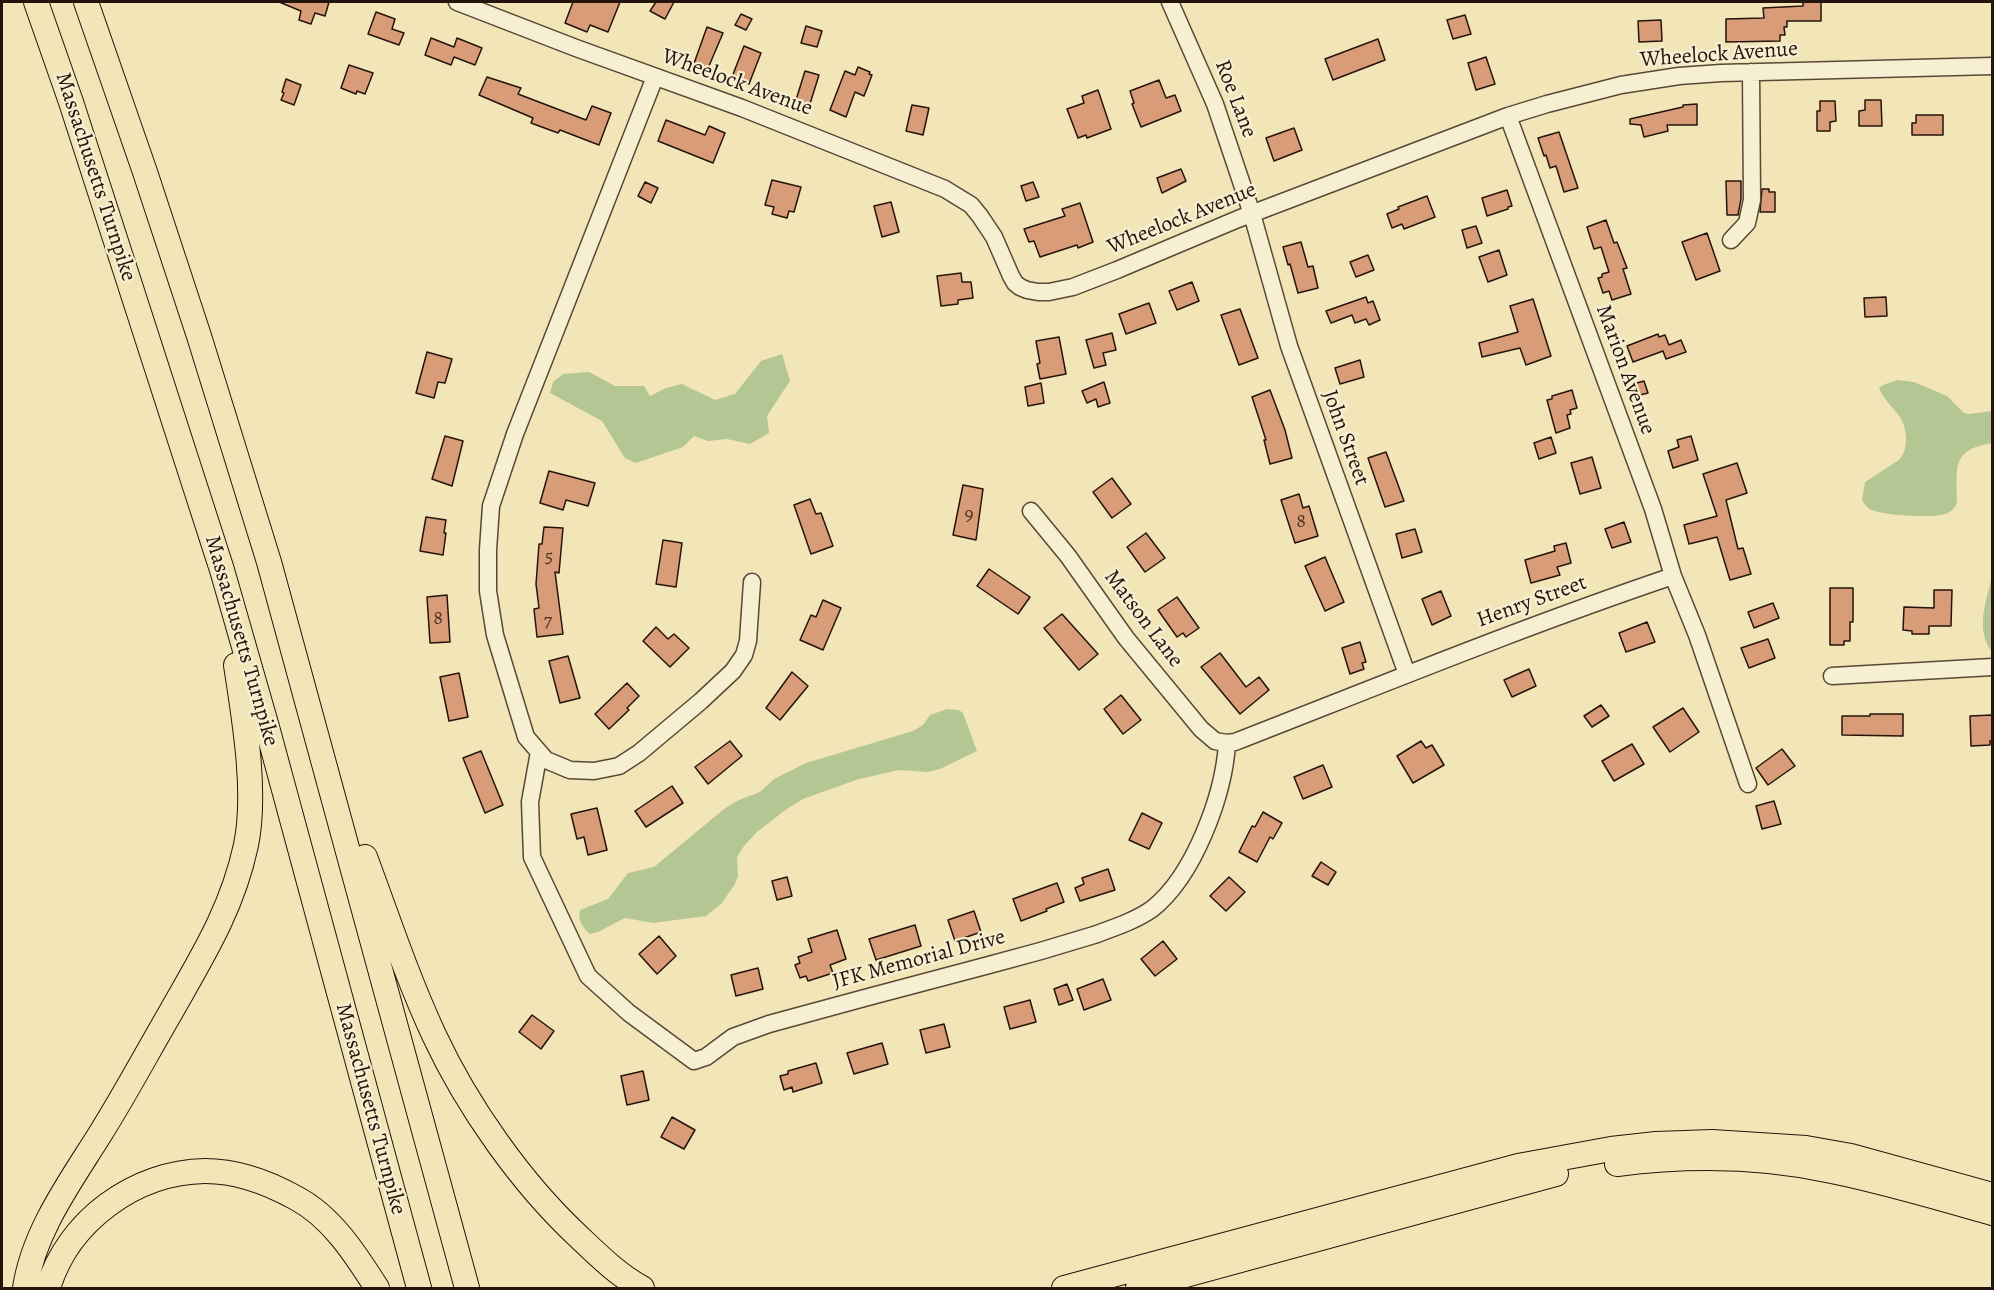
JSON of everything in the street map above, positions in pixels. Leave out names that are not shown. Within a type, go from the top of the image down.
[{"type":"highway","name":"Massachusetts Turnpike","points":[[36,2],[71,102],[222,570],[267,727],[419,1288]]},
{"type":"highway","name":"Massachusetts Turnpike","points":[[86,2],[199,336],[269,562],[467,1288]]},
{"type":"highway","points":[[25,1288],[29,1270],[48,1218],[108,1120],[219,928],[246,844],[249,791],[246,752],[241,698],[222,570]]},
{"type":"highway","points":[[301,673],[370,873],[434,1036],[467,1094],[513,1166],[565,1224],[621,1275],[642,1288]]},
{"type":"highway","points":[[1064,1288],[1518,1166],[1656,1143],[1712,1142],[1806,1148],[1851,1156],[1988,1191]]},
{"type":"highway","points":[[1138,1288],[1155,1286],[1537,1179],[1626,1163],[1708,1159],[1784,1164],[1832,1171],[1992,1213]]},
{"type":"highway","points":[[48,1288],[70,1242],[102,1209],[120,1196],[159,1178],[205,1171],[247,1178],[298,1198],[334,1229],[358,1258],[377,1288]]},
{"type":"street","name":"Wheelock Avenue","points":[[457,2],[801,131],[959,196],[971,205],[994,237],[1015,283],[1020,287],[1038,292],[1073,286],[1251,214],[1508,116],[1547,104],[1640,82],[1679,76],[1992,66]]},
{"type":"street","name":"Roe Lane","points":[[1170,2],[1215,104],[1251,214]]},
{"type":"street","points":[[1731,240],[1747,223],[1752,200],[1751,72]]},
{"type":"street","points":[[656,77],[515,434],[492,506],[488,550],[488,591],[495,635],[526,737],[546,760],[570,770],[594,771],[619,766],[639,753],[701,702],[733,671],[744,655],[748,641],[752,582]]},
{"type":"street","name":"Marion Avenue","points":[[1508,116],[1653,509],[1673,576],[1699,639],[1748,783]]},
{"type":"street","name":"John Street","points":[[1251,214],[1289,346],[1407,674]]},
{"type":"street","name":"Matson Lane","points":[[1031,511],[1068,556],[1126,638],[1201,729],[1215,741],[1227,743]]},
{"type":"street","name":"Henry Street","points":[[1407,674],[1574,609],[1673,576]]},
{"type":"street","points":[[1832,676],[1992,667]]},
{"type":"street","points":[[1227,743],[1235,742],[1407,674]]},
{"type":"street","name":"JFK Memorial Drive","points":[[539,752],[530,802],[532,857],[588,976],[629,1013],[694,1061],[706,1057],[733,1037],[761,1027],[868,996],[1052,948],[1112,929],[1145,913],[1164,897],[1183,873],[1192,857],[1220,792],[1226,763],[1227,743]]},
{"type":"green space","points":[[782,354],[790,381],[767,416],[769,433],[750,444],[727,439],[708,441],[694,436],[683,447],[636,463],[625,458],[602,421],[550,393],[553,382],[563,374],[589,372],[615,386],[644,386],[650,396],[666,388],[682,384],[715,400],[735,394],[761,361]]},
{"type":"green space","points":[[1897,380],[1914,382],[1947,396],[1964,413],[1992,411],[1992,443],[1969,450],[1959,462],[1957,502],[1948,513],[1921,516],[1895,515],[1874,511],[1868,508],[1862,500],[1865,482],[1899,460],[1905,449],[1905,429],[1899,416],[1879,388]]},
{"type":"green space","points":[[1992,577],[1992,652],[1984,634],[1983,615]]},
{"type":"green space","points":[[947,709],[959,710],[963,713],[977,751],[940,769],[928,772],[899,770],[859,779],[803,799],[788,808],[757,832],[744,846],[737,857],[738,876],[735,884],[721,904],[706,916],[653,923],[625,918],[590,934],[583,926],[579,917],[580,910],[608,899],[628,873],[654,867],[724,809],[760,792],[774,779],[806,763],[913,731],[923,725],[930,715]]},
{"type":"building","points":[[279,2],[329,2],[325,16],[315,13],[311,24],[299,20],[301,11]]},
{"type":"building","points":[[573,2],[620,2],[608,32],[590,25],[587,32],[565,23]]},
{"type":"building","points":[[656,2],[674,2],[665,19],[650,11]]},
{"type":"building","points":[[1803,2],[1821,2],[1821,21],[1787,21],[1787,27],[1784,27],[1785,35],[1780,35],[1780,41],[1726,42],[1726,19],[1764,18],[1763,8],[1803,6]]},
{"type":"building","points":[[376,12],[395,19],[392,29],[404,33],[399,45],[368,34]]},
{"type":"building","points":[[741,14],[752,19],[746,30],[735,25]]},
{"type":"building","points":[[1465,15],[1471,34],[1453,39],[1447,20]]},
{"type":"building","points":[[1661,20],[1662,41],[1639,42],[1638,21]]},
{"type":"building","points":[[806,26],[822,31],[817,47],[801,43]]},
{"type":"building","points":[[707,27],[723,33],[706,73],[692,69]]},
{"type":"building","points":[[431,38],[454,47],[457,38],[482,48],[475,65],[454,57],[451,65],[425,55]]},
{"type":"building","points":[[1378,39],[1385,60],[1333,80],[1325,59]]},
{"type":"building","points":[[744,46],[761,53],[749,84],[732,77]]},
{"type":"building","points":[[1486,57],[1495,84],[1476,90],[1468,63]]},
{"type":"building","points":[[349,65],[373,73],[365,94],[357,91],[356,94],[341,88]]},
{"type":"building","points":[[858,67],[872,75],[864,96],[855,92],[846,117],[830,110],[845,71],[855,75]]},
{"type":"building","points":[[805,71],[819,75],[809,107],[797,104],[798,100],[796,100]]},
{"type":"building","points":[[487,77],[521,88],[518,94],[586,120],[592,106],[611,113],[599,145],[560,130],[558,133],[531,123],[533,118],[479,95]]},
{"type":"building","points":[[286,79],[301,85],[294,105],[281,100]]},
{"type":"building","points":[[1159,80],[1166,98],[1175,95],[1181,111],[1141,127],[1132,104],[1134,103],[1130,91]]},
{"type":"building","points":[[1098,90],[1111,129],[1087,138],[1086,135],[1078,138],[1067,109],[1084,103],[1082,96]]},
{"type":"building","points":[[1865,100],[1881,100],[1882,126],[1859,126],[1859,111],[1865,110]]},
{"type":"building","points":[[1820,101],[1835,101],[1836,121],[1830,122],[1830,131],[1817,131],[1817,111],[1820,111]]},
{"type":"building","points":[[1697,104],[1697,125],[1667,125],[1668,131],[1644,137],[1641,125],[1630,124],[1630,119],[1683,107],[1683,105]]},
{"type":"building","points":[[912,105],[929,108],[923,135],[906,131]]},
{"type":"building","points":[[1916,115],[1943,115],[1943,135],[1912,135],[1912,123],[1916,123]]},
{"type":"building","points":[[666,120],[705,135],[709,126],[725,133],[713,163],[658,141]]},
{"type":"building","points":[[1294,128],[1302,150],[1274,161],[1266,138]]},
{"type":"building","points":[[1559,132],[1578,188],[1564,192],[1556,166],[1550,168],[1538,138]]},
{"type":"building","points":[[1181,169],[1186,181],[1162,193],[1157,178]]},
{"type":"building","points":[[772,180],[801,187],[794,212],[789,211],[787,218],[772,214],[774,207],[765,205]]},
{"type":"building","points":[[1726,181],[1741,181],[1738,215],[1727,215]]},
{"type":"building","points":[[645,182],[658,188],[651,203],[638,196]]},
{"type":"building","points":[[1033,182],[1039,197],[1026,201],[1021,186]]},
{"type":"building","points":[[1762,189],[1775,192],[1775,212],[1760,212]]},
{"type":"building","points":[[1507,190],[1512,206],[1487,216],[1482,198]]},
{"type":"building","points":[[1427,196],[1435,217],[1404,229],[1402,224],[1392,228],[1387,214],[1399,209],[1398,207]]},
{"type":"building","points":[[891,202],[899,232],[882,237],[874,206]]},
{"type":"building","points":[[1080,203],[1093,242],[1040,257],[1034,241],[1029,242],[1024,229],[1065,216],[1062,209]]},
{"type":"building","points":[[1606,220],[1614,243],[1617,242],[1627,268],[1623,269],[1631,294],[1612,300],[1609,291],[1603,293],[1598,278],[1609,272],[1601,247],[1594,249],[1587,227]]},
{"type":"building","points":[[1476,226],[1482,243],[1467,248],[1462,230]]},
{"type":"building","points":[[1707,233],[1720,271],[1696,280],[1682,242]]},
{"type":"building","points":[[1301,242],[1308,267],[1313,266],[1318,288],[1298,293],[1283,247]]},
{"type":"building","points":[[1499,250],[1507,275],[1488,282],[1479,257]]},
{"type":"building","points":[[1368,255],[1374,270],[1356,277],[1350,262]]},
{"type":"building","points":[[961,273],[962,282],[971,282],[973,298],[958,300],[958,304],[941,306],[937,276]]},
{"type":"building","points":[[1192,282],[1199,301],[1177,310],[1169,291]]},
{"type":"building","points":[[1366,297],[1368,303],[1373,301],[1380,320],[1369,325],[1366,319],[1355,323],[1352,315],[1331,323],[1326,311]]},
{"type":"building","points":[[1886,297],[1887,316],[1865,317],[1864,298]]},
{"type":"building","points":[[1533,299],[1551,356],[1526,365],[1520,348],[1482,357],[1479,343],[1518,332],[1510,306]]},
{"type":"building","points":[[1149,303],[1156,323],[1126,334],[1119,314]]},
{"type":"building","points":[[1240,309],[1258,358],[1239,365],[1221,315]]},
{"type":"building","points":[[1112,333],[1116,350],[1103,353],[1106,365],[1094,368],[1086,340]]},
{"type":"building","points":[[1658,334],[1659,337],[1665,335],[1669,345],[1681,340],[1686,352],[1666,359],[1663,351],[1633,362],[1627,346]]},
{"type":"building","points":[[1059,337],[1066,374],[1040,379],[1036,341]]},
{"type":"building","points":[[427,352],[452,359],[445,383],[438,382],[434,398],[416,393]]},
{"type":"building","points":[[1360,360],[1364,377],[1340,384],[1335,368]]},
{"type":"building","points":[[1644,381],[1648,393],[1636,396],[1633,384]]},
{"type":"building","points":[[1104,382],[1110,403],[1098,407],[1096,399],[1087,403],[1082,391]]},
{"type":"building","points":[[1041,383],[1044,403],[1028,406],[1025,387]]},
{"type":"building","points":[[1270,390],[1285,430],[1292,458],[1270,464],[1264,440],[1266,440],[1252,397]]},
{"type":"building","points":[[1572,390],[1577,408],[1570,410],[1571,414],[1567,415],[1570,428],[1556,433],[1547,400],[1552,399],[1552,396]]},
{"type":"building","points":[[445,436],[463,441],[452,486],[432,479]]},
{"type":"building","points":[[1691,436],[1698,460],[1673,468],[1668,451],[1679,447],[1677,440]]},
{"type":"building","points":[[1551,437],[1556,453],[1539,459],[1534,443]]},
{"type":"building","points":[[1386,452],[1404,501],[1385,507],[1368,458]]},
{"type":"building","points":[[1592,457],[1601,488],[1580,494],[1571,463]]},
{"type":"building","points":[[1737,463],[1747,493],[1726,500],[1738,549],[1743,548],[1751,574],[1730,580],[1717,537],[1689,544],[1684,525],[1717,516],[1703,474]]},
{"type":"building","points":[[549,471],[595,483],[588,506],[566,500],[563,510],[540,503]]},
{"type":"building","points":[[1112,478],[1131,504],[1112,518],[1093,492]]},
{"type":"building","points":[[963,485],[983,489],[976,540],[953,535]]},
{"type":"building","points":[[1299,494],[1303,508],[1309,506],[1318,536],[1295,543],[1281,500]]},
{"type":"building","points":[[810,499],[816,514],[821,513],[833,546],[811,554],[794,505]]},
{"type":"building","points":[[426,517],[446,520],[443,555],[420,551]]},
{"type":"building","points":[[1624,522],[1631,542],[1612,548],[1605,529]]},
{"type":"building","points":[[544,527],[563,528],[559,573],[555,572],[563,634],[537,637],[534,609],[539,608],[536,584],[539,544],[542,544]]},
{"type":"building","points":[[1415,529],[1422,552],[1402,558],[1396,534]]},
{"type":"building","points":[[1146,533],[1165,558],[1145,572],[1127,547]]},
{"type":"building","points":[[663,540],[682,543],[676,587],[656,584]]},
{"type":"building","points":[[1566,543],[1571,563],[1557,567],[1560,575],[1531,583],[1525,560],[1555,551],[1554,546]]},
{"type":"building","points":[[1325,557],[1344,602],[1325,611],[1305,566]]},
{"type":"building","points":[[989,569],[1030,597],[1018,614],[977,586]]},
{"type":"building","points":[[1830,588],[1853,588],[1853,622],[1850,622],[1850,641],[1844,641],[1844,645],[1830,645]]},
{"type":"building","points":[[1934,590],[1952,590],[1951,626],[1929,626],[1929,634],[1912,634],[1912,631],[1903,630],[1904,607],[1934,608]]},
{"type":"building","points":[[1441,591],[1451,616],[1432,625],[1422,599]]},
{"type":"building","points":[[447,595],[450,642],[430,643],[427,597]]},
{"type":"building","points":[[1177,597],[1199,628],[1186,637],[1183,633],[1177,637],[1158,610]]},
{"type":"building","points":[[823,600],[841,608],[823,650],[800,640],[811,615],[816,617]]},
{"type":"building","points":[[1773,603],[1779,618],[1754,628],[1748,612]]},
{"type":"building","points":[[1062,614],[1098,654],[1079,670],[1044,628]]},
{"type":"building","points":[[1647,622],[1655,642],[1626,652],[1619,633]]},
{"type":"building","points":[[656,627],[668,639],[674,634],[689,648],[670,667],[643,641]]},
{"type":"building","points":[[1768,639],[1775,658],[1749,668],[1741,648]]},
{"type":"building","points":[[1360,642],[1366,662],[1362,663],[1364,669],[1350,674],[1342,648]]},
{"type":"building","points":[[1220,653],[1246,687],[1259,677],[1269,690],[1240,714],[1201,667]]},
{"type":"building","points":[[568,656],[580,698],[560,703],[549,661]]},
{"type":"building","points":[[1529,669],[1536,686],[1512,697],[1504,680]]},
{"type":"building","points":[[792,672],[808,686],[780,720],[766,708]]},
{"type":"building","points":[[459,673],[468,717],[449,721],[440,677]]},
{"type":"building","points":[[627,683],[639,696],[627,708],[629,710],[609,729],[595,714]]},
{"type":"building","points":[[1121,695],[1141,720],[1123,734],[1104,709]]},
{"type":"building","points":[[1601,705],[1609,716],[1592,727],[1584,716]]},
{"type":"building","points":[[1683,708],[1699,732],[1670,752],[1653,727]]},
{"type":"building","points":[[1870,714],[1903,714],[1903,736],[1842,735],[1842,716],[1870,716]]},
{"type":"building","points":[[1992,715],[1990,745],[1971,746],[1970,716]]},
{"type":"building","points":[[730,741],[742,756],[708,784],[695,767]]},
{"type":"building","points":[[1421,741],[1426,748],[1432,745],[1444,765],[1413,783],[1397,756]]},
{"type":"building","points":[[1632,744],[1644,764],[1614,781],[1602,761]]},
{"type":"building","points":[[1782,749],[1795,766],[1768,785],[1756,768]]},
{"type":"building","points":[[481,751],[503,805],[485,813],[463,758]]},
{"type":"building","points":[[1323,765],[1332,787],[1303,799],[1294,777]]},
{"type":"building","points":[[672,786],[683,803],[646,827],[635,811]]},
{"type":"building","points":[[1774,801],[1781,824],[1762,829],[1756,806]]},
{"type":"building","points":[[597,808],[607,850],[588,855],[584,837],[577,839],[571,814]]},
{"type":"building","points":[[1263,812],[1282,823],[1273,839],[1270,837],[1257,862],[1239,852],[1252,826],[1255,827]]},
{"type":"building","points":[[1142,813],[1162,823],[1149,849],[1129,840]]},
{"type":"building","points":[[1321,862],[1336,872],[1328,885],[1312,876]]},
{"type":"building","points":[[1108,869],[1115,890],[1080,901],[1075,888],[1084,884],[1082,878]]},
{"type":"building","points":[[787,877],[792,896],[777,900],[772,881]]},
{"type":"building","points":[[1229,877],[1245,892],[1226,911],[1210,896]]},
{"type":"building","points":[[1057,883],[1064,902],[1021,921],[1013,899]]},
{"type":"building","points":[[974,911],[981,932],[955,941],[948,920]]},
{"type":"building","points":[[915,925],[921,946],[876,960],[869,939]]},
{"type":"building","points":[[837,930],[846,959],[830,965],[833,973],[808,981],[806,976],[800,978],[795,965],[800,963],[798,957],[812,952],[808,939]]},
{"type":"building","points":[[659,936],[676,956],[657,974],[639,954]]},
{"type":"building","points":[[1163,941],[1177,959],[1155,976],[1141,959]]},
{"type":"building","points":[[758,968],[763,989],[736,996],[731,975]]},
{"type":"building","points":[[1103,979],[1111,1000],[1084,1010],[1077,989]]},
{"type":"building","points":[[1067,984],[1073,1000],[1059,1005],[1054,989]]},
{"type":"building","points":[[1030,1000],[1036,1022],[1010,1029],[1004,1007]]},
{"type":"building","points":[[532,1015],[554,1031],[541,1049],[519,1032]]},
{"type":"building","points":[[944,1024],[950,1047],[926,1053],[920,1030]]},
{"type":"building","points":[[882,1043],[888,1064],[854,1074],[847,1053]]},
{"type":"building","points":[[816,1063],[822,1083],[793,1092],[792,1087],[784,1090],[780,1076],[788,1074],[788,1071]]},
{"type":"building","points":[[643,1071],[649,1100],[627,1105],[621,1076]]},
{"type":"building","points":[[672,1117],[695,1130],[684,1149],[661,1137]]}]
